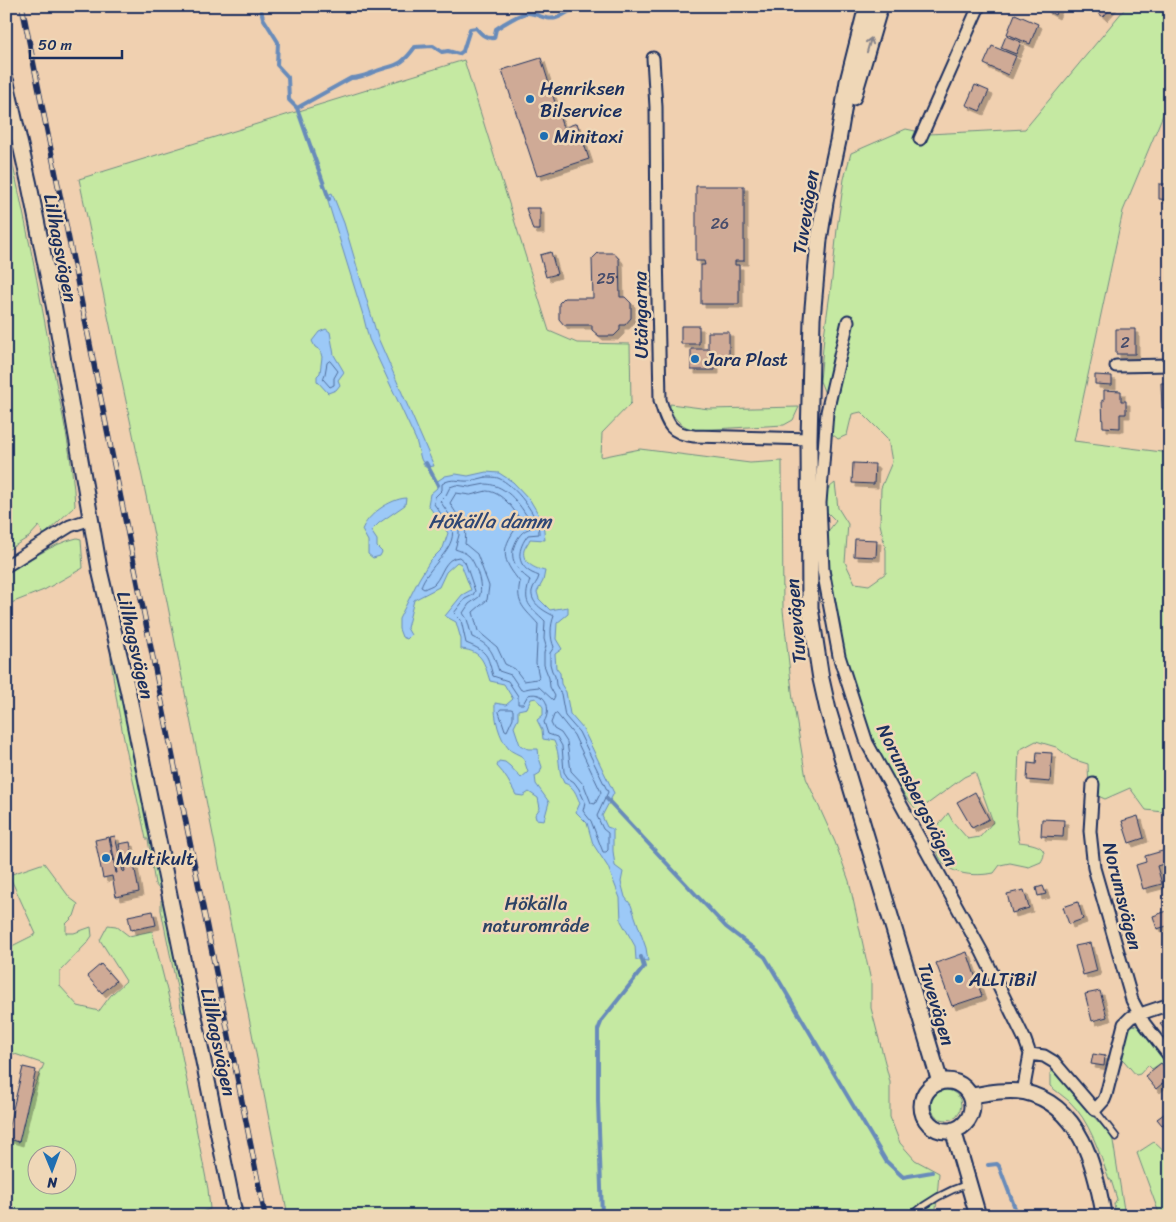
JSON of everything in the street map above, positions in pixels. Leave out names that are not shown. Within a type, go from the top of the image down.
[{"type":"main road","name":"Tuvevägen","points":[[867,6],[848,81],[819,240],[812,319],[809,439],[810,608],[821,680],[828,710],[940,1082]]},
{"type":"main road","name":"Tuvevägen","points":[[838,141],[857,86],[880,6]]},
{"type":"main road","points":[[946,1080],[963,1086],[970,1096],[972,1108],[968,1120],[959,1128],[953,1130],[940,1130],[934,1127],[922,1112],[922,1099],[925,1093],[929,1088],[946,1080]]},
{"type":"main road","points":[[953,1130],[978,1216]]},
{"type":"street","points":[[920,139],[979,6]]},
{"type":"street","name":"Utängarna","points":[[653,58],[656,107],[656,248],[660,400],[665,420],[675,431],[694,436],[809,439]]},
{"type":"street","name":"Lillhagsvägen","points":[[6,81],[29,182],[54,307],[100,572],[128,690],[235,1216]]},
{"type":"street","name":"Norumsbergsvägen","points":[[848,321],[827,412],[820,503],[823,570],[839,656],[867,742],[982,952],[1015,1017],[1030,1054]]},
{"type":"street","points":[[1116,366],[1170,365]]},
{"type":"street","points":[[6,566],[70,526],[91,519]]},
{"type":"street","name":"Norumsvägen","points":[[1093,784],[1090,831],[1094,868],[1132,1000],[1138,1014],[1170,1057]]},
{"type":"street","points":[[1023,1092],[1030,1054],[1044,1056],[1054,1062],[1095,1110],[1106,1095],[1124,1024],[1131,1017],[1170,1004]]},
{"type":"street","points":[[970,1096],[1010,1091],[1023,1092],[1049,1102],[1066,1117],[1079,1132],[1092,1164],[1104,1216]]},
{"type":"lane","points":[[1095,1110],[1116,1136]]},
{"type":"lane","points":[[911,1216],[939,1196],[954,1188],[969,1184]]},
{"type":"green space","points":[[1127,6],[1157,6],[1170,14],[1170,98],[1123,211],[1074,441],[1170,453],[1170,827],[1163,812],[1146,810],[1130,788],[1105,799],[1089,792],[1088,764],[1072,759],[1056,747],[1036,741],[1019,750],[1016,821],[1019,842],[1041,848],[1044,854],[1041,862],[1029,867],[1010,863],[1000,865],[994,873],[964,874],[947,867],[941,860],[937,852],[936,830],[948,813],[953,822],[968,839],[980,837],[993,822],[975,772],[964,777],[918,811],[903,793],[882,758],[862,713],[841,643],[827,542],[829,531],[836,521],[826,511],[825,495],[828,489],[835,483],[838,508],[848,524],[845,562],[855,583],[869,585],[886,573],[886,550],[880,524],[881,488],[892,462],[888,439],[861,412],[852,414],[847,435],[838,439],[832,434],[831,409],[820,381],[844,179],[851,153],[906,129],[929,134],[1025,129]]},
{"type":"green space","name":"Hökälla naturområde","points":[[464,60],[549,331],[577,343],[630,344],[631,403],[602,433],[601,457],[640,449],[750,463],[782,461],[783,610],[793,700],[806,778],[835,842],[849,881],[871,981],[871,1008],[890,1082],[890,1117],[900,1143],[915,1160],[939,1173],[936,1209],[943,1216],[288,1216],[148,505],[79,179]]},
{"type":"green space","points":[[6,135],[67,436],[75,506],[44,535],[39,526],[29,537],[6,551]]},
{"type":"green space","points":[[670,404],[709,409],[799,407],[793,420],[784,425],[696,430],[686,427],[678,421],[672,413]]},
{"type":"green space","points":[[77,538],[81,539],[83,568],[44,590],[6,605],[6,574],[49,549]]},
{"type":"green space","points":[[110,644],[161,888],[159,889],[155,884],[148,839],[146,839],[115,693]]},
{"type":"green space","points":[[44,863],[70,898],[78,904],[74,916],[66,924],[66,933],[74,933],[91,927],[92,936],[60,971],[60,986],[78,1006],[99,1011],[111,995],[126,981],[100,940],[108,925],[116,926],[129,936],[152,931],[177,1030],[208,1189],[210,1209],[192,1216],[6,1216],[6,1154],[44,1064],[6,1051],[6,949],[36,934],[9,875]]},
{"type":"green space","points":[[161,900],[163,901],[187,1010],[186,1013],[182,1012],[161,910]]},
{"type":"green space","points":[[1131,1025],[1138,1026],[1170,1067],[1170,1073],[1161,1063],[1152,1069],[1148,1065],[1140,1074],[1136,1075],[1119,1055],[1128,1027]]},
{"type":"green space","points":[[1053,1071],[1110,1135],[1113,1141],[1125,1216],[1116,1216],[1114,1204],[1117,1199],[1111,1180],[1083,1118],[1069,1101],[1050,1086],[1050,1073]]},
{"type":"green space","points":[[946,1090],[956,1095],[961,1105],[956,1115],[946,1120],[936,1115],[931,1105],[936,1095]]},
{"type":"green space","points":[[1154,1142],[1170,1157],[1170,1216],[1160,1216],[1137,1153]]},
{"type":"water","points":[[332,193],[344,223],[378,338],[434,466],[425,467],[416,440],[369,339],[329,205],[327,195]]},
{"type":"water","points":[[326,329],[330,332],[334,355],[344,372],[338,380],[340,385],[336,390],[328,393],[317,381],[322,357],[320,350],[315,347],[312,341],[319,332]]},
{"type":"water","name":"Hökälla damm","points":[[486,472],[499,473],[513,482],[530,500],[543,522],[545,540],[530,539],[524,550],[524,555],[530,565],[545,571],[543,581],[537,592],[539,599],[550,610],[568,607],[568,614],[557,623],[556,639],[562,649],[555,654],[556,668],[560,673],[561,684],[566,692],[570,714],[583,729],[614,793],[602,816],[607,827],[613,829],[615,866],[623,872],[621,882],[625,897],[631,905],[646,948],[648,961],[636,960],[635,946],[621,921],[620,898],[608,867],[593,844],[587,823],[576,812],[580,803],[570,786],[564,783],[554,741],[543,739],[542,730],[537,720],[543,715],[543,707],[536,698],[531,699],[527,708],[518,710],[518,719],[514,727],[520,745],[528,749],[538,749],[542,767],[540,773],[535,776],[536,784],[549,802],[544,820],[536,819],[535,815],[540,808],[538,798],[529,792],[523,796],[516,795],[497,766],[499,761],[505,762],[521,778],[528,772],[523,757],[510,750],[505,744],[496,721],[495,703],[506,705],[513,699],[504,684],[490,681],[484,663],[478,655],[461,649],[461,639],[456,622],[445,616],[462,595],[471,590],[461,564],[457,562],[446,572],[439,587],[414,600],[407,628],[411,635],[407,639],[402,637],[399,629],[399,619],[419,579],[430,561],[443,548],[448,533],[428,505],[430,494],[437,488],[436,482],[445,476],[456,474],[468,476]]},
{"type":"water","points":[[406,498],[405,505],[371,531],[377,540],[377,547],[382,552],[380,556],[373,558],[368,554],[368,541],[362,530],[365,524],[386,505]]},
{"type":"building","points":[[1048,6],[1059,6],[1055,15],[1046,10]]},
{"type":"building","points":[[1091,6],[1113,6],[1103,17]]},
{"type":"building","points":[[1015,14],[1038,24],[1030,44],[1007,34]]},
{"type":"building","points":[[1006,36],[1021,42],[1016,54],[1001,48]]},
{"type":"building","points":[[992,46],[1016,56],[1008,75],[984,64]]},
{"type":"building","points":[[541,58],[563,128],[577,123],[589,159],[537,176],[502,70]]},
{"type":"building","points":[[975,85],[989,91],[980,111],[966,105]]},
{"type":"building","points":[[1159,184],[1170,184],[1170,200],[1159,199]]},
{"type":"building","points":[[696,186],[744,186],[744,261],[735,261],[735,265],[739,265],[739,304],[701,304],[701,265],[705,265],[704,261],[696,261]]},
{"type":"building","points":[[526,208],[540,208],[540,230],[533,230]]},
{"type":"building","points":[[551,252],[557,274],[546,277],[540,255]]},
{"type":"building","points":[[598,253],[614,253],[619,259],[620,297],[625,297],[631,303],[631,318],[625,325],[620,325],[620,330],[614,336],[599,336],[592,330],[592,325],[564,325],[559,319],[559,303],[564,298],[593,298],[592,259]]},
{"type":"building","points":[[681,326],[699,326],[699,344],[681,344]]},
{"type":"building","points":[[1116,329],[1135,329],[1135,354],[1116,354]]},
{"type":"building","points":[[708,332],[729,332],[729,356],[724,356],[715,364],[715,370],[691,370],[691,349],[708,349]]},
{"type":"building","points":[[1095,375],[1112,376],[1112,385],[1095,384]]},
{"type":"building","points":[[1161,383],[1170,383],[1170,408],[1162,408]]},
{"type":"building","points":[[1104,390],[1121,391],[1121,401],[1126,401],[1126,414],[1120,414],[1120,428],[1103,427],[1102,400],[1104,401]]},
{"type":"building","points":[[853,463],[875,464],[874,484],[852,483]]},
{"type":"building","points":[[855,539],[877,540],[876,557],[854,556]]},
{"type":"building","points":[[1037,752],[1052,753],[1050,782],[1027,780],[1028,763],[1036,764]]},
{"type":"building","points":[[975,792],[989,819],[972,828],[957,802]]},
{"type":"building","points":[[1138,816],[1144,838],[1129,843],[1122,821]]},
{"type":"building","points":[[1042,819],[1064,820],[1063,837],[1041,836]]},
{"type":"building","name":"Multikult","points":[[115,836],[123,872],[125,871],[119,844],[130,842],[139,892],[116,897],[112,876],[103,878],[95,840],[109,837],[117,873],[110,837]]},
{"type":"building","points":[[1166,850],[1170,862],[1157,866],[1162,884],[1143,889],[1136,865],[1146,862],[1145,856]]},
{"type":"building","points":[[1043,886],[1046,894],[1038,896],[1036,888]]},
{"type":"building","points":[[1024,890],[1029,908],[1012,913],[1007,894]]},
{"type":"building","points":[[1078,902],[1083,919],[1069,924],[1063,907]]},
{"type":"building","points":[[153,911],[156,925],[131,930],[128,916]]},
{"type":"building","points":[[1167,911],[1170,925],[1157,929],[1153,916]]},
{"type":"building","points":[[1090,943],[1097,971],[1083,975],[1075,946]]},
{"type":"building","name":"ALLTiBil","points":[[967,952],[982,996],[952,1006],[936,963]]},
{"type":"building","points":[[101,964],[116,981],[102,993],[87,976]]},
{"type":"building","points":[[1100,991],[1107,1017],[1092,1021],[1085,994]]},
{"type":"building","points":[[1170,1017],[1170,1036],[1160,1024]]},
{"type":"building","points":[[1093,1054],[1105,1056],[1104,1066],[1091,1064]]},
{"type":"building","points":[[1161,1063],[1170,1073],[1170,1077],[1156,1089],[1145,1076]]},
{"type":"building","points":[[23,1067],[36,1070],[19,1142],[6,1138]]},
{"type":"building","points":[[1168,1111],[1170,1119],[1162,1125],[1157,1119]]},
{"type":"waterway","points":[[260,6],[263,18],[278,42],[277,65],[288,77],[289,100],[297,108],[329,199]]},
{"type":"waterway","points":[[297,108],[351,78],[363,76],[401,62],[415,47],[433,46],[442,52],[448,51],[459,54],[463,51],[470,29],[476,28],[484,36],[494,38],[496,29],[521,15],[531,13],[552,19],[577,6]]},
{"type":"waterway","points":[[426,463],[438,485]]},
{"type":"waterway","points":[[606,798],[726,927],[765,957],[886,1161],[903,1177],[932,1172]]},
{"type":"waterway","points":[[602,1216],[598,1101],[598,1030],[602,1020],[644,967],[641,957]]},
{"type":"waterway","points":[[988,1165],[997,1164],[999,1166],[1018,1216]]},
{"type":"railway","points":[[22,6],[265,1216]]},
{"type":"place","name":"Henriksen Bilservice","points":[[530,99]]},
{"type":"place","name":"Minitaxi","points":[[544,136]]},
{"type":"place","name":"Jara Plast","points":[[695,359]]},
{"type":"place","name":"Multikult","points":[[106,858]]},
{"type":"place","name":"ALLTiBil","points":[[959,979]]}]
